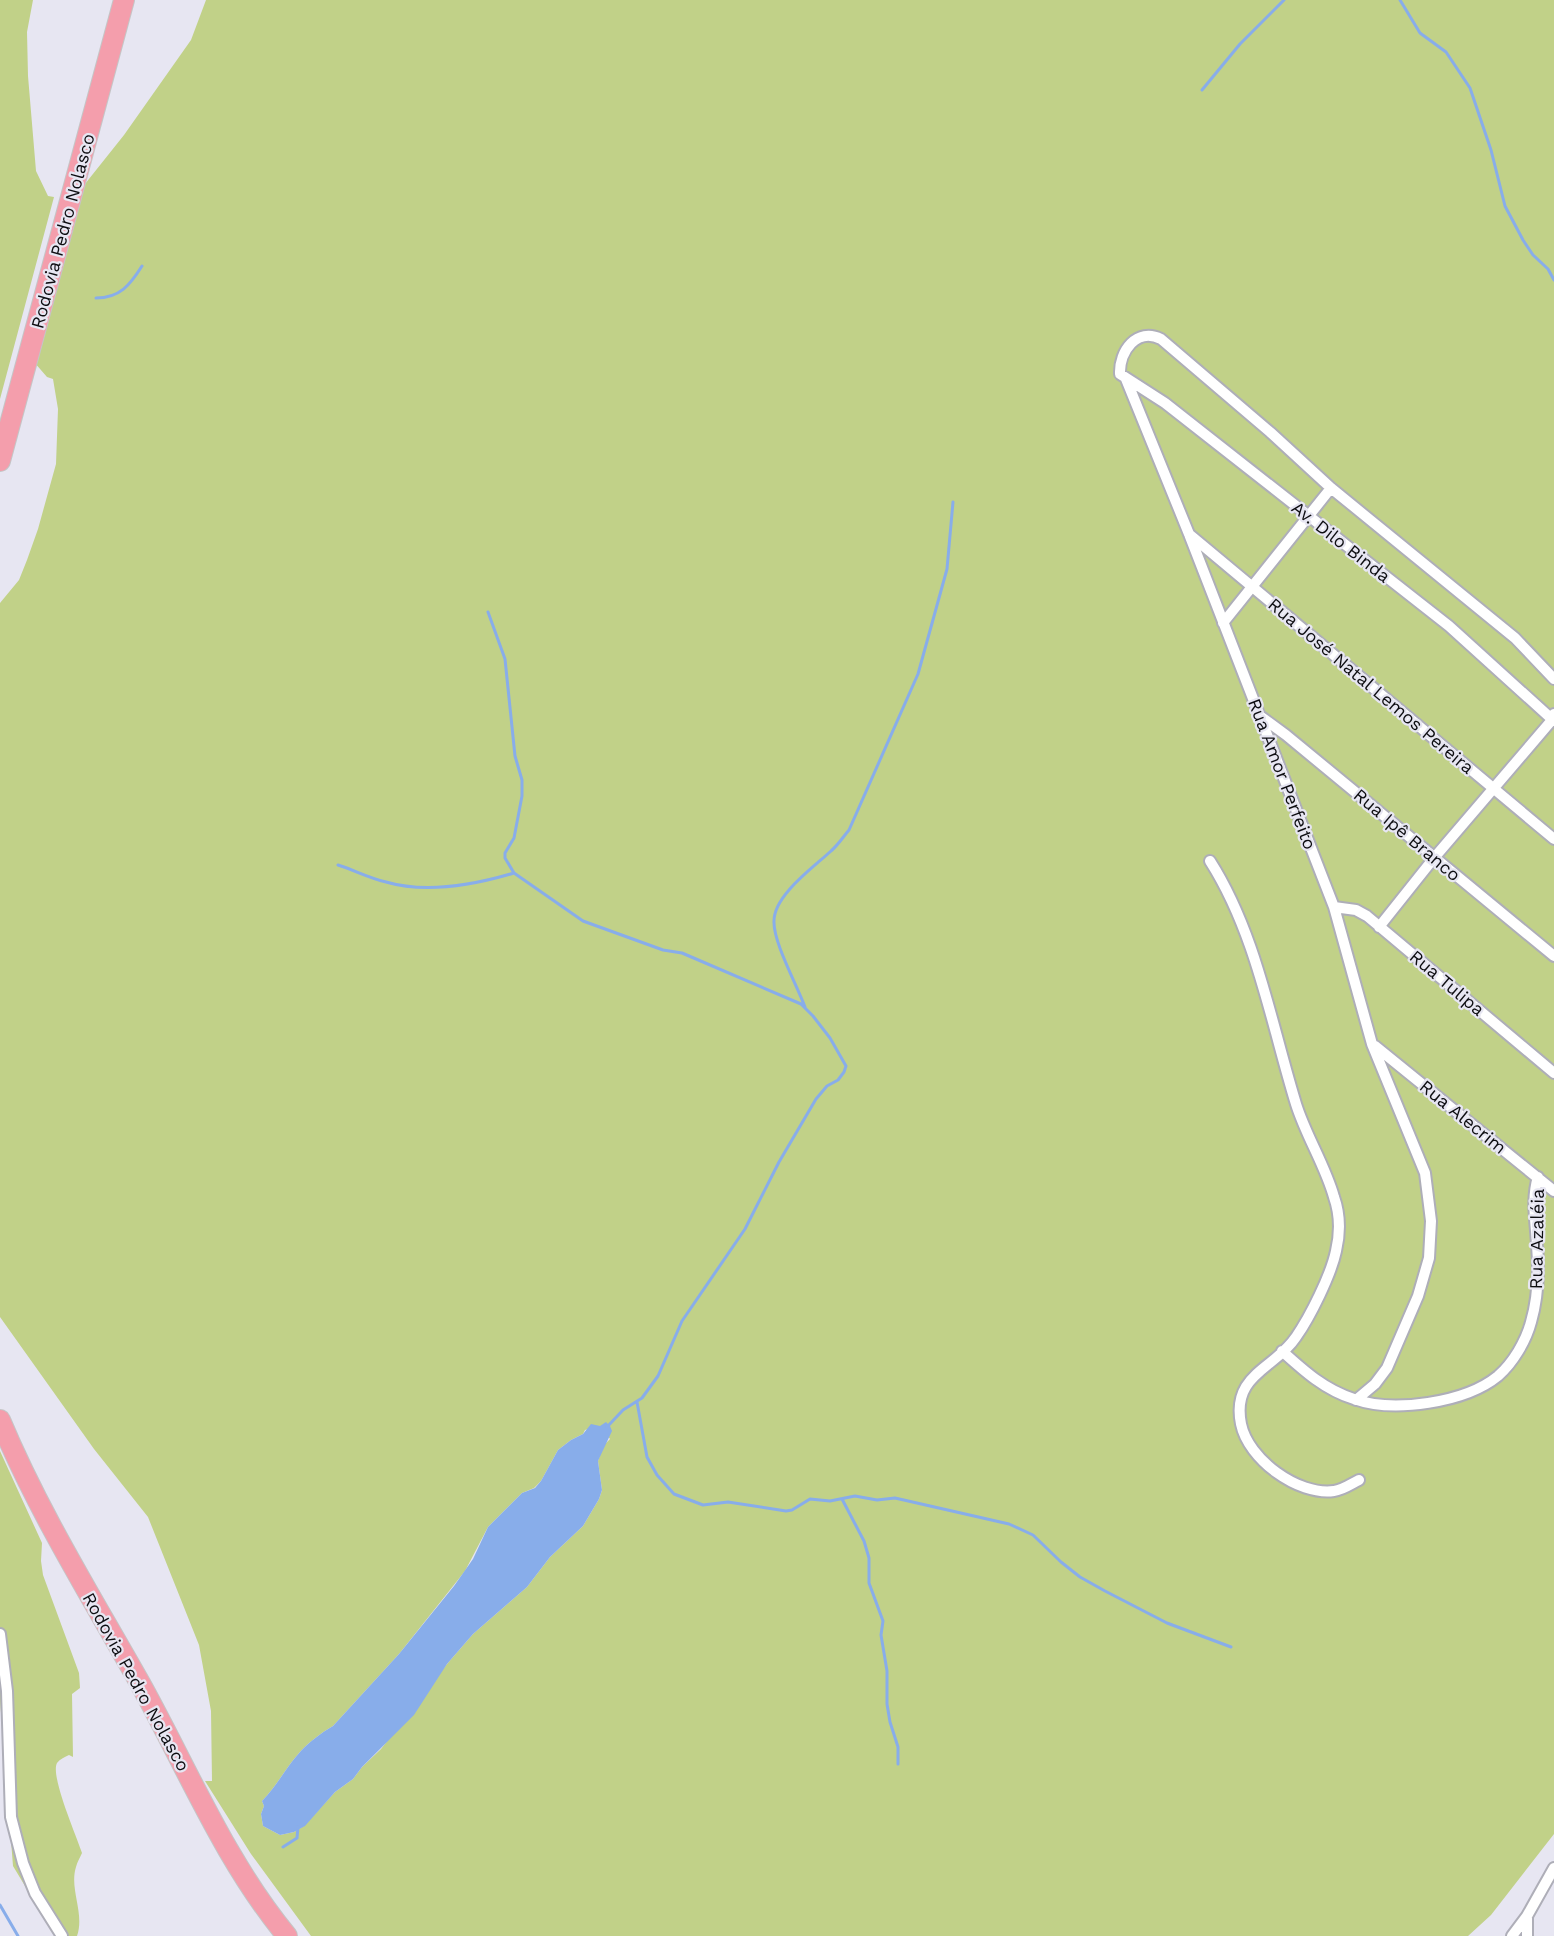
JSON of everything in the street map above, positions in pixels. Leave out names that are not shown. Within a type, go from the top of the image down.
[{"type":"highway","name":"Rodovia Pedro Nolasco","points":[[0,461],[124,0]]},
{"type":"highway","name":"Rodovia Pedro Nolasco","points":[[0,1420],[61,1548],[141,1686],[214,1826],[262,1903],[287,1936]]},
{"type":"street","name":"Av. Dilo Binda","points":[[1553,718],[1449,626],[1165,403],[1123,377],[1121,357],[1131,343],[1137,338],[1154,335],[1161,339],[1270,432],[1331,488],[1515,638],[1554,679]]},
{"type":"street","name":"Rua Amor Perfeito","points":[[1123,377],[1189,534],[1335,907],[1372,1044],[1425,1173],[1431,1221],[1429,1258],[1424,1277],[1387,1368],[1376,1384],[1356,1400]]},
{"type":"street","points":[[1223,623],[1331,488]]},
{"type":"street","name":"Rua José Natal Lemos Pereira","points":[[1189,534],[1554,839]]},
{"type":"street","name":"Rua Ipê Branco","points":[[1260,716],[1554,956]]},
{"type":"street","points":[[1380,927],[1434,858],[1553,718]]},
{"type":"street","points":[[1210,861],[1226,886],[1258,969],[1297,1108],[1335,1198],[1339,1231],[1331,1268],[1295,1339],[1260,1370],[1242,1394],[1241,1424],[1246,1437],[1262,1460],[1293,1483],[1325,1491],[1345,1488],[1359,1480]]},
{"type":"street","name":"Rua Tulipa","points":[[1335,907],[1356,910],[1380,927],[1554,1073]]},
{"type":"street","name":"Rua Alecrim","points":[[1372,1044],[1554,1191]]},
{"type":"street","name":"Rua Azaléia","points":[[1282,1351],[1324,1386],[1356,1400],[1374,1404],[1409,1405],[1450,1398],[1485,1385],[1499,1375],[1510,1362],[1522,1344],[1531,1323],[1537,1293],[1537,1247],[1533,1199],[1538,1177]]},
{"type":"street","points":[[0,1634],[7,1691],[11,1817],[23,1863],[35,1893],[62,1936]]},
{"type":"street","points":[[1512,1936],[1527,1916],[1554,1868]]},
{"type":"street","points":[[1527,1916],[1527,1936]]},
{"type":"green space","points":[[0,0],[33,0],[27,32],[28,76],[36,171],[48,196],[54,197],[0,399]]},
{"type":"green space","points":[[206,0],[1554,0],[1554,1834],[1491,1915],[1468,1936],[311,1936],[251,1854],[205,1781],[212,1781],[211,1711],[199,1645],[148,1517],[94,1449],[0,1317],[0,603],[19,580],[38,529],[56,464],[58,409],[53,379],[47,377],[34,362],[77,194],[124,135],[191,40]],"holes":[[[600,1426],[610,1439],[603,1446],[598,1461],[602,1490],[583,1526],[550,1557],[527,1587],[473,1634],[381,1749],[353,1779],[335,1792],[304,1826],[294,1832],[280,1835],[263,1826],[262,1801],[300,1752],[333,1726],[399,1654],[465,1571],[488,1527],[522,1493],[534,1488],[541,1481],[558,1450],[571,1440],[583,1434],[585,1430]]]},
{"type":"green space","points":[[0,1451],[42,1543],[43,1575],[79,1673],[80,1688],[72,1694],[73,1757],[69,1755],[60,1760],[56,1770],[65,1807],[82,1853],[74,1875],[79,1919],[77,1936],[55,1936],[13,1866],[0,1700]]},
{"type":"water","points":[[606,1422],[612,1431],[598,1461],[602,1490],[583,1526],[550,1557],[527,1587],[473,1634],[447,1664],[414,1715],[353,1779],[335,1792],[305,1826],[294,1832],[280,1835],[263,1826],[262,1801],[300,1752],[333,1726],[399,1654],[473,1559],[488,1527],[522,1493],[535,1488],[558,1450],[583,1434],[591,1424],[600,1426]]},
{"type":"waterway","points":[[1202,90],[1240,44],[1284,0]]},
{"type":"waterway","points":[[1400,0],[1420,33],[1446,52],[1470,88],[1491,150],[1505,206],[1523,240],[1533,255],[1548,269],[1554,280]]},
{"type":"waterway","points":[[96,298],[112,296],[124,289],[142,266]]},
{"type":"waterway","points":[[805,1007],[777,940],[774,921],[776,911],[781,901],[805,873],[834,849],[849,830],[918,674],[947,569],[953,502]]},
{"type":"waterway","points":[[488,612],[505,659],[515,756],[522,780],[522,796],[514,838],[505,853],[505,858],[514,873],[583,921],[663,950],[682,953],[801,1004],[830,1038],[846,1066],[838,1080],[827,1086],[816,1099],[779,1162],[745,1229],[682,1321],[658,1376],[642,1398],[623,1410],[607,1427]]},
{"type":"waterway","points":[[338,865],[402,886],[434,888],[467,884],[514,873]]},
{"type":"waterway","points":[[637,1402],[647,1457],[657,1475],[674,1494],[703,1505],[728,1502],[786,1511],[810,1499],[830,1501],[855,1496],[877,1500],[895,1498],[1009,1524],[1033,1535],[1080,1577],[1105,1591],[1167,1623],[1231,1647]]},
{"type":"waterway","points":[[842,1499],[864,1541],[869,1558],[869,1583],[883,1621],[881,1635],[887,1671],[887,1704],[898,1747],[898,1764]]},
{"type":"waterway","points":[[283,1847],[297,1838],[298,1827]]},
{"type":"waterway","points":[[0,1905],[18,1936]]}]
